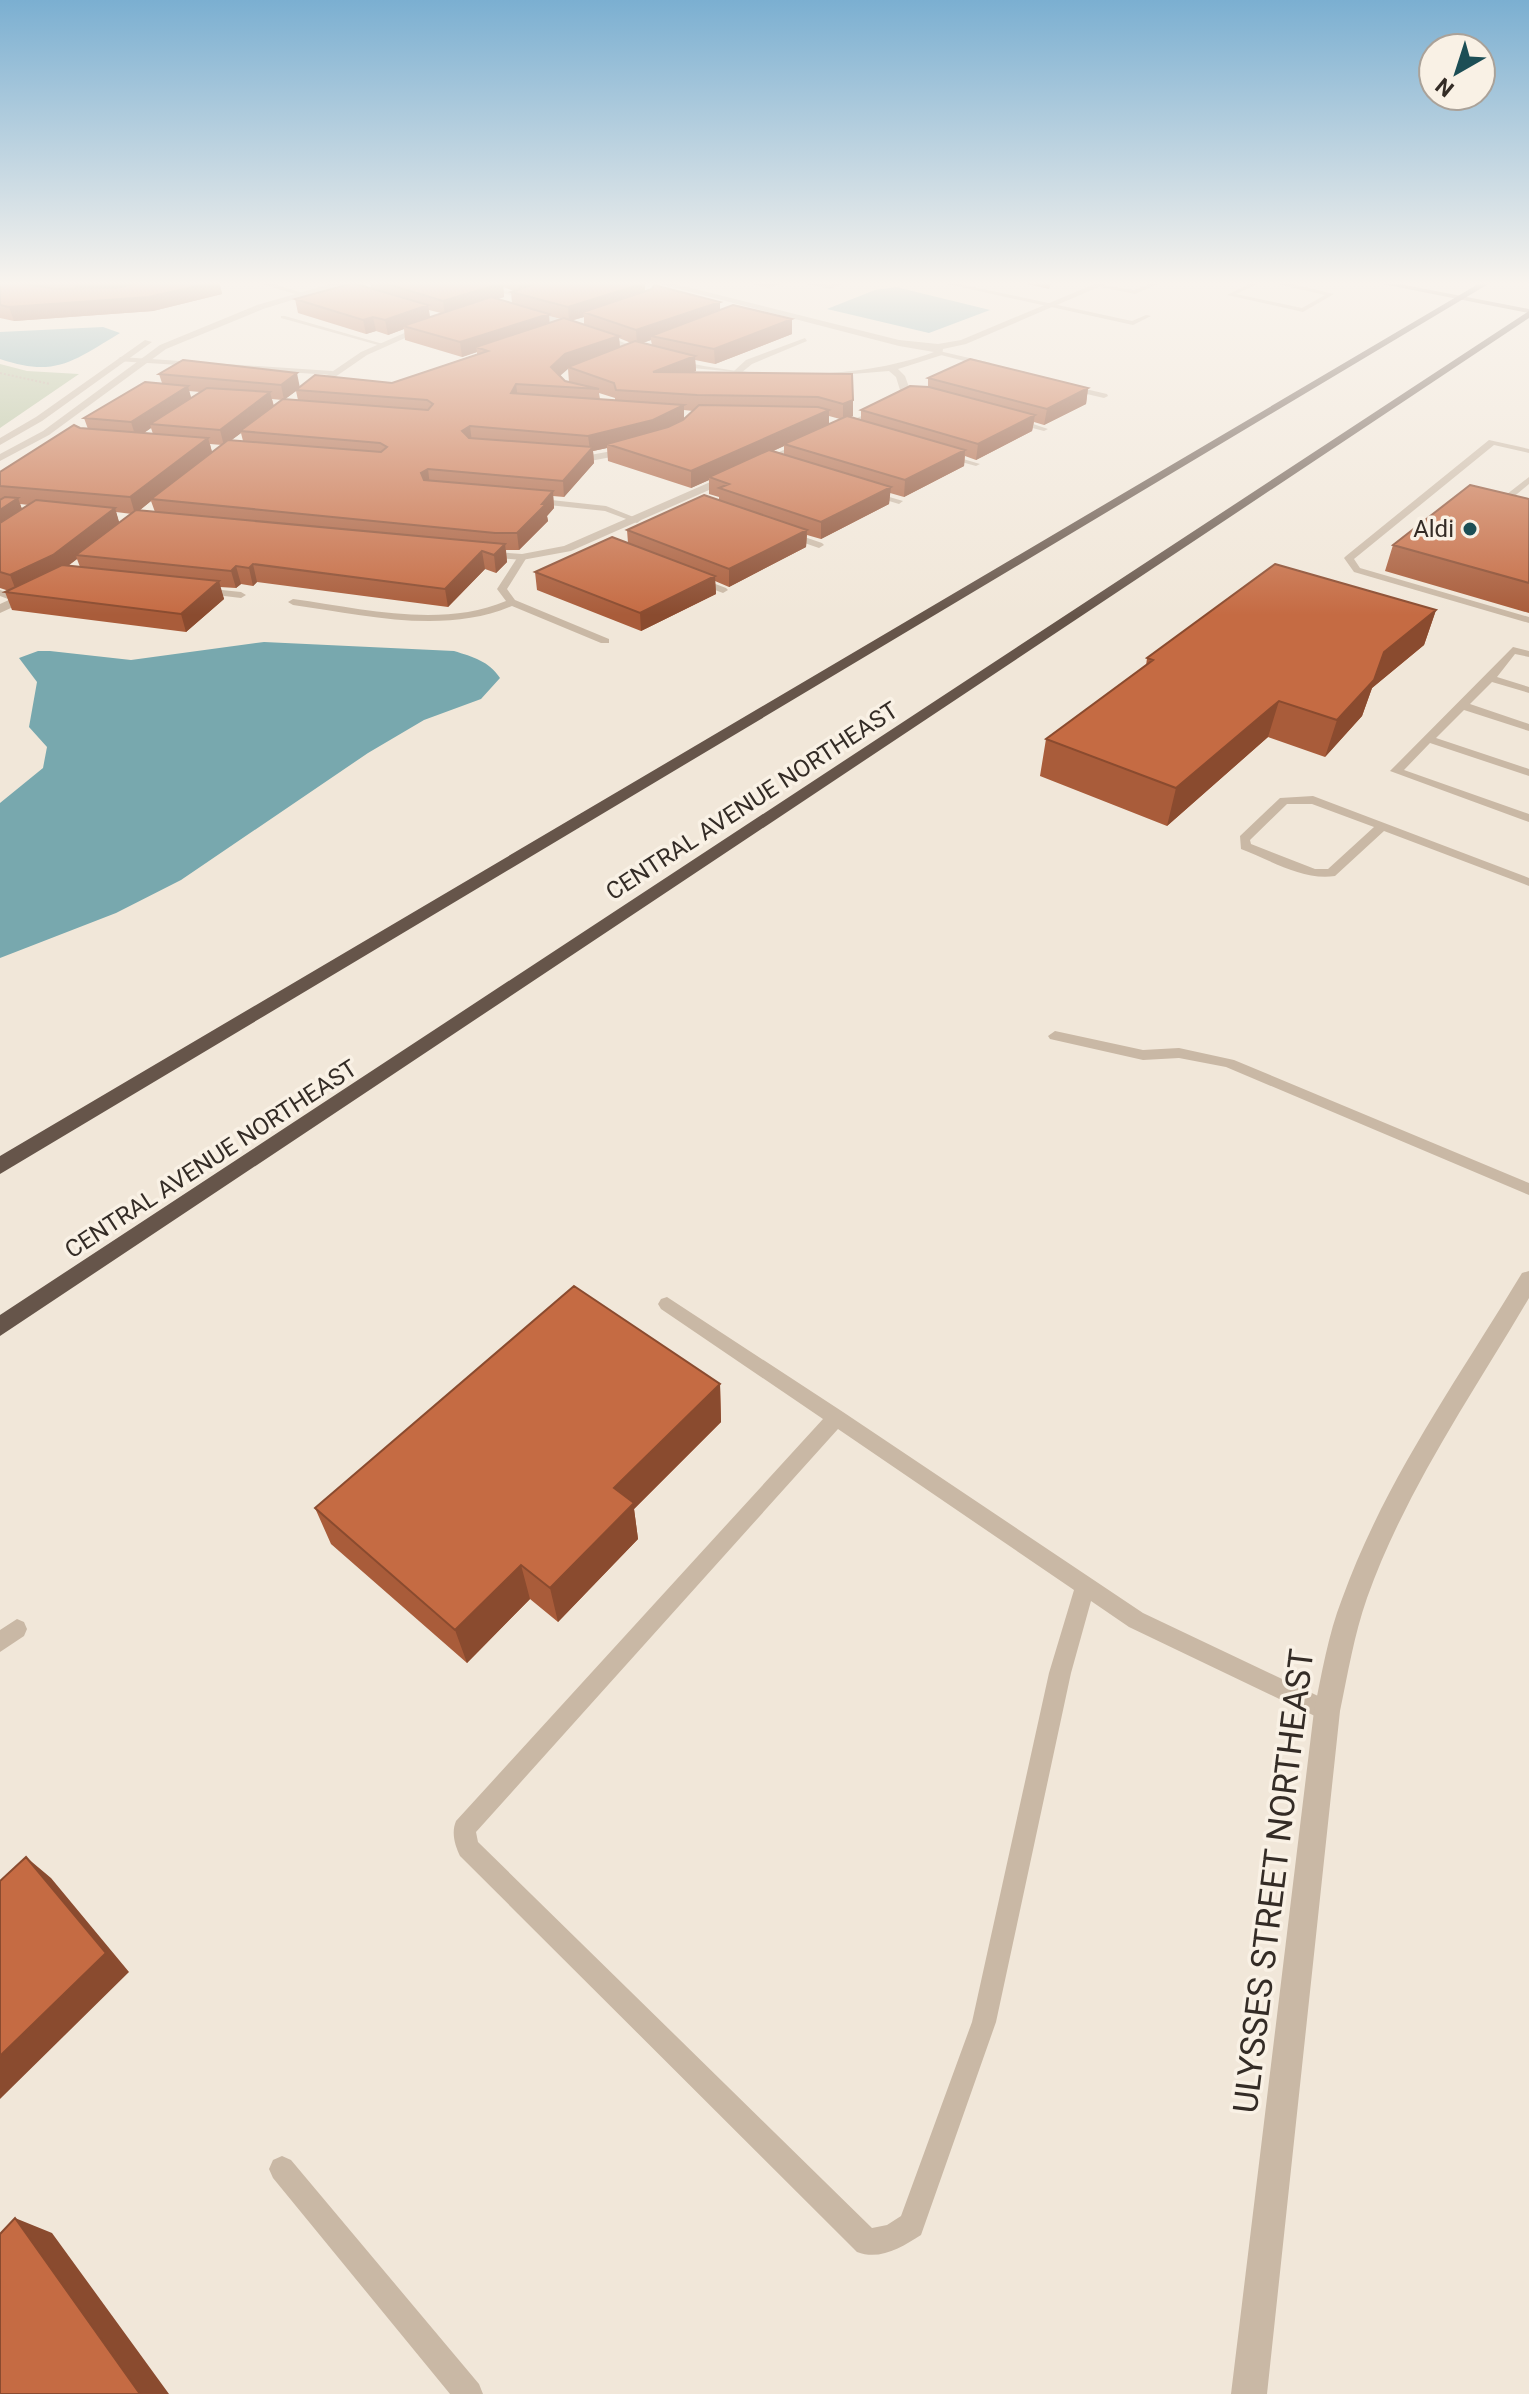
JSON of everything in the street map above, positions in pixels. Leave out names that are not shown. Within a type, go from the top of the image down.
[{"type":"highway","points":[[0,1166],[1302,392]]},
{"type":"highway","name":"CENTRAL AVENUE NORTHEAST","points":[[0,1327],[1415,392]]},
{"type":"street","points":[[0,442],[79,392]]},
{"type":"street","points":[[0,458],[46,433],[101,392]]},
{"type":"street","points":[[291,404],[307,392]]},
{"type":"street","points":[[468,553],[543,556],[591,540],[880,410],[904,392]]},
{"type":"street","points":[[551,455],[608,456],[648,444]]},
{"type":"street","points":[[0,609],[42,589]]},
{"type":"street","name":"ULYSSES STREET NORTHEAST","points":[[1249,2394],[1327,1711],[1337,1659],[1355,1598],[1399,1503],[1529,1279]]},
{"type":"lane","points":[[1088,392],[1104,396]]},
{"type":"lane","points":[[902,395],[916,396]]},
{"type":"lane","points":[[1000,417],[1044,429]]},
{"type":"lane","points":[[825,420],[860,430]]},
{"type":"lane","points":[[1529,451],[1492,442],[1349,558],[1357,570],[1529,620]]},
{"type":"lane","points":[[933,451],[976,464]]},
{"type":"lane","points":[[767,460],[782,465]]},
{"type":"lane","points":[[1493,510],[1529,480]]},
{"type":"lane","points":[[855,487],[899,501]]},
{"type":"lane","points":[[1428,494],[1441,497]]},
{"type":"lane","points":[[683,499],[698,504]]},
{"type":"lane","points":[[522,500],[606,509],[637,520]]},
{"type":"lane","points":[[1480,506],[1505,513]]},
{"type":"lane","points":[[773,529],[819,545]]},
{"type":"lane","points":[[591,540],[605,546]]},
{"type":"lane","points":[[522,557],[502,589],[512,602],[605,641]]},
{"type":"lane","points":[[679,574],[723,590]]},
{"type":"lane","points":[[194,590],[241,595]]},
{"type":"lane","points":[[0,593],[19,600]]},
{"type":"lane","points":[[293,602],[459,619],[500,610],[512,602]]},
{"type":"lane","points":[[1529,654],[1513,650],[1490,678],[1396,771],[1529,818]]},
{"type":"lane","points":[[1490,678],[1529,690]]},
{"type":"lane","points":[[1461,705],[1529,728]]},
{"type":"lane","points":[[1428,739],[1529,773]]},
{"type":"lane","points":[[1382,827],[1331,873],[1313,873],[1245,846],[1244,839],[1284,801],[1313,800],[1529,882]]},
{"type":"lane","points":[[1055,1036],[1143,1055],[1179,1053],[1229,1063],[1529,1189]]},
{"type":"lane","points":[[667,1304],[1136,1620],[1327,1711]]},
{"type":"lane","points":[[837,1417],[464,1829],[468,1848],[867,2242],[892,2238],[911,2225],[984,2022],[1060,1673],[1086,1584]]},
{"type":"lane","points":[[0,1642],[17,1629]]},
{"type":"lane","points":[[282,2169],[469,2394]]},
{"type":"green space","points":[[0,392],[53,392],[0,428]]},
{"type":"water","points":[[264,642],[454,651],[486,664],[500,678],[481,699],[424,720],[368,753],[181,880],[116,913],[0,958],[0,803],[43,768],[47,747],[29,727],[37,682],[19,658],[38,651],[50,651],[131,660]]},
{"type":"building","points":[[129,392],[179,392],[131,422],[84,418]]},
{"type":"building","points":[[201,392],[270,392],[220,430],[150,424]]},
{"type":"building","points":[[319,392],[512,392],[684,405],[653,420],[588,436],[470,426],[462,431],[469,438],[593,447],[563,481],[428,469],[421,473],[424,480],[553,491],[542,504],[546,504],[517,533],[151,499],[228,440],[381,452],[387,447],[380,443],[240,431],[283,399],[428,410],[433,404],[427,400]]},
{"type":"building","points":[[644,392],[853,392],[853,400],[843,404],[818,397]]},
{"type":"building","points":[[898,392],[947,392],[1035,415],[978,444],[861,410]]},
{"type":"building","points":[[981,392],[1081,392],[1047,409]]},
{"type":"building","points":[[699,405],[818,407],[829,410],[691,471],[607,444],[668,427],[683,420]]},
{"type":"building","points":[[847,416],[965,450],[905,480],[784,444]]},
{"type":"building","points":[[74,425],[80,428],[208,438],[130,497],[0,486],[0,472]]},
{"type":"building","points":[[769,450],[891,487],[821,522],[719,488],[729,484],[709,477]]},
{"type":"building","points":[[1470,485],[1529,499],[1529,583],[1393,545]]},
{"type":"building","points":[[704,495],[807,530],[729,569],[627,530]]},
{"type":"building","points":[[5,497],[18,498],[0,510],[0,500]]},
{"type":"building","points":[[36,500],[115,508],[53,555],[10,575],[0,572],[0,523]]},
{"type":"building","points":[[136,510],[505,544],[494,555],[482,551],[445,589],[253,564],[249,568],[236,566],[231,571],[76,555]]},
{"type":"building","points":[[612,537],[715,576],[640,613],[535,572]]},
{"type":"building","points":[[1275,564],[1436,610],[1384,652],[1374,680],[1337,720],[1279,701],[1176,788],[1046,739],[1153,660],[1147,658]]},
{"type":"building","points":[[62,565],[219,581],[181,614],[5,592]]},
{"type":"building","points":[[574,1286],[720,1384],[614,1488],[634,1503],[550,1588],[521,1565],[455,1630],[315,1508]]},
{"type":"building","points":[[26,1857],[106,1953],[0,2056],[0,1881]]},
{"type":"building","points":[[15,2218],[140,2394],[0,2394],[0,2234]]},
{"type":"place","name":"Aldi","points":[[1470,529]]}]
